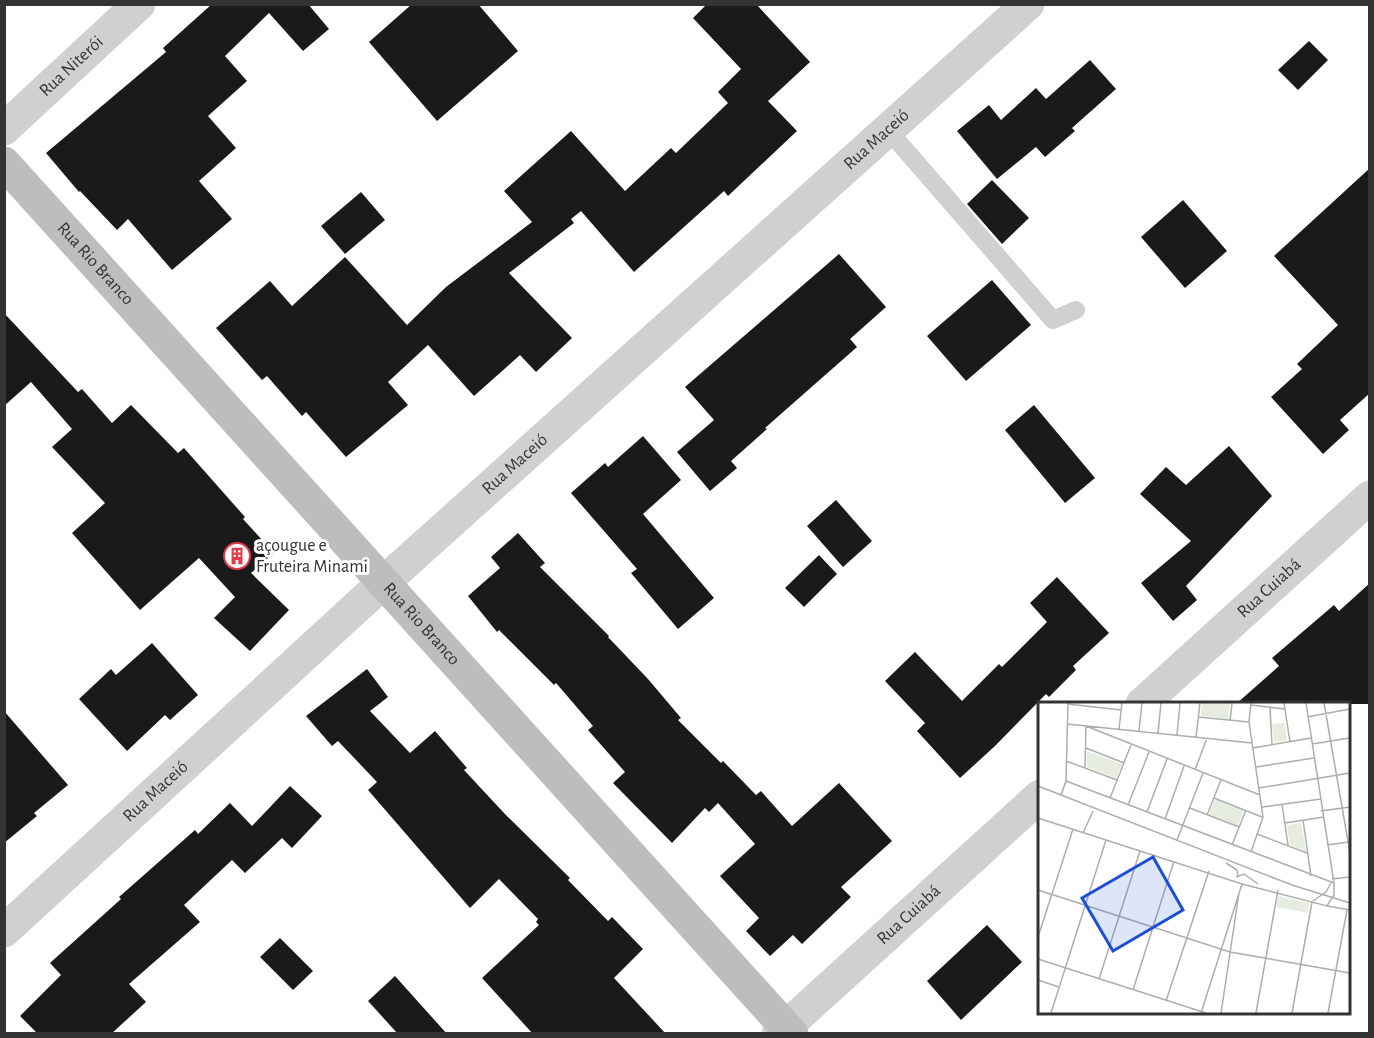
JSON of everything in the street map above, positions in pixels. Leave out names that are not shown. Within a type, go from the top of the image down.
[{"type":"street","name":"Rua Niterói","points":[[4,129],[139,4]]},
{"type":"street","name":"Rua Maceió","points":[[5,929],[384,582],[1028,4]]},
{"type":"street","name":"Rua Rio Branco","points":[[4,163],[384,582],[785,1031]]},
{"type":"street","name":"Rua Cuiabá","points":[[1144,702],[1370,497]]},
{"type":"street","name":"Rua Cuiabá","points":[[785,1031],[1038,798]]},
{"type":"lane","points":[[888,130],[1053,320],[1076,310]]},
{"type":"building","points":[[212,4],[308,4],[329,29],[303,51],[269,13],[225,56],[247,81],[208,116],[236,148],[199,181],[232,219],[172,270],[128,219],[117,230],[79,192],[46,153],[166,52],[163,48]]},
{"type":"building","points":[[412,4],[478,4],[518,51],[437,121],[369,42]]},
{"type":"building","points":[[707,4],[756,4],[810,62],[768,101],[797,131],[728,196],[724,191],[634,272],[581,211],[571,219],[574,223],[509,273],[572,338],[536,372],[520,355],[474,396],[428,345],[388,382],[408,405],[346,457],[306,412],[302,416],[267,376],[262,380],[216,328],[270,281],[292,306],[345,257],[407,325],[446,287],[532,222],[504,191],[571,131],[625,191],[671,148],[676,153],[728,103],[718,92],[741,69],[693,18]]},
{"type":"building","points":[[1309,41],[1328,60],[1298,90],[1278,70]]},
{"type":"building","points":[[1090,60],[1116,89],[1072,128],[1075,131],[1045,157],[1036,147],[997,179],[957,131],[989,105],[1001,120],[1036,88],[1046,99]]},
{"type":"building","points":[[1370,168],[1370,393],[1340,420],[1349,430],[1323,454],[1271,397],[1302,369],[1297,364],[1338,325],[1274,256]]},
{"type":"building","points":[[992,180],[1029,218],[1002,244],[967,204]]},
{"type":"building","points":[[361,192],[385,220],[345,254],[321,226]]},
{"type":"building","points":[[1183,200],[1227,251],[1185,288],[1141,237]]},
{"type":"building","points":[[839,254],[886,307],[850,339],[857,347],[731,461],[737,468],[710,491],[677,452],[714,420],[685,387]]},
{"type":"building","points":[[992,280],[1031,325],[966,381],[927,336]]},
{"type":"building","points":[[4,313],[78,392],[82,389],[112,423],[131,405],[178,453],[184,448],[274,553],[251,573],[289,610],[250,651],[214,618],[235,597],[199,558],[140,610],[72,533],[105,503],[52,447],[72,429],[31,382],[4,406]]},
{"type":"building","points":[[1034,405],[1095,478],[1065,503],[1005,430]]},
{"type":"building","points":[[643,436],[681,480],[643,514],[714,598],[678,629],[631,573],[637,569],[571,493],[605,463],[608,467]]},
{"type":"building","points":[[1229,446],[1272,496],[1186,586],[1197,600],[1173,621],[1141,583],[1191,541],[1140,494],[1166,467],[1186,485]]},
{"type":"building","points":[[836,500],[872,541],[843,567],[807,526]]},
{"type":"building","points":[[518,533],[545,563],[540,567],[648,679],[681,718],[678,720],[756,795],[761,791],[792,826],[839,783],[892,841],[841,887],[851,897],[802,944],[793,935],[770,956],[746,931],[759,918],[720,876],[755,844],[718,803],[709,812],[705,808],[672,843],[613,783],[625,772],[588,730],[593,726],[556,683],[554,685],[499,630],[497,632],[468,596],[500,568],[491,557]]},
{"type":"building","points":[[819,555],[837,574],[804,607],[785,588]]},
{"type":"building","points":[[1057,577],[1109,633],[1073,666],[1076,670],[1049,697],[1046,694],[960,778],[917,731],[925,723],[885,681],[915,652],[962,701],[999,664],[1002,667],[1047,622],[1030,603]]},
{"type":"building","points":[[1370,583],[1370,704],[1238,702],[1279,666],[1272,658],[1334,605],[1339,611]]},
{"type":"building","points":[[152,643],[198,695],[170,720],[165,715],[127,751],[79,699],[111,669],[116,675]]},
{"type":"building","points":[[367,669],[388,697],[370,711],[410,753],[435,731],[467,768],[464,770],[504,813],[570,878],[568,880],[608,921],[612,917],[643,949],[614,978],[666,1034],[533,1034],[482,978],[539,925],[536,922],[538,919],[499,879],[470,908],[368,790],[377,782],[338,741],[332,746],[306,716]]},
{"type":"building","points":[[4,711],[68,785],[34,813],[37,816],[4,843]]},
{"type":"building","points":[[290,786],[322,816],[292,848],[282,838],[245,873],[232,860],[184,905],[200,922],[129,984],[146,1002],[111,1034],[38,1034],[20,1016],[61,975],[50,963],[121,899],[119,897],[195,830],[198,834],[230,803],[252,826]]},
{"type":"building","points":[[987,925],[1022,962],[961,1020],[927,981]]},
{"type":"building","points":[[280,938],[313,971],[293,990],[260,957]]},
{"type":"building","points":[[395,976],[447,1034],[398,1034],[368,1001]]},
{"type":"place","name":"açougue e Fruteira Minami","points":[[237,556]]}]
